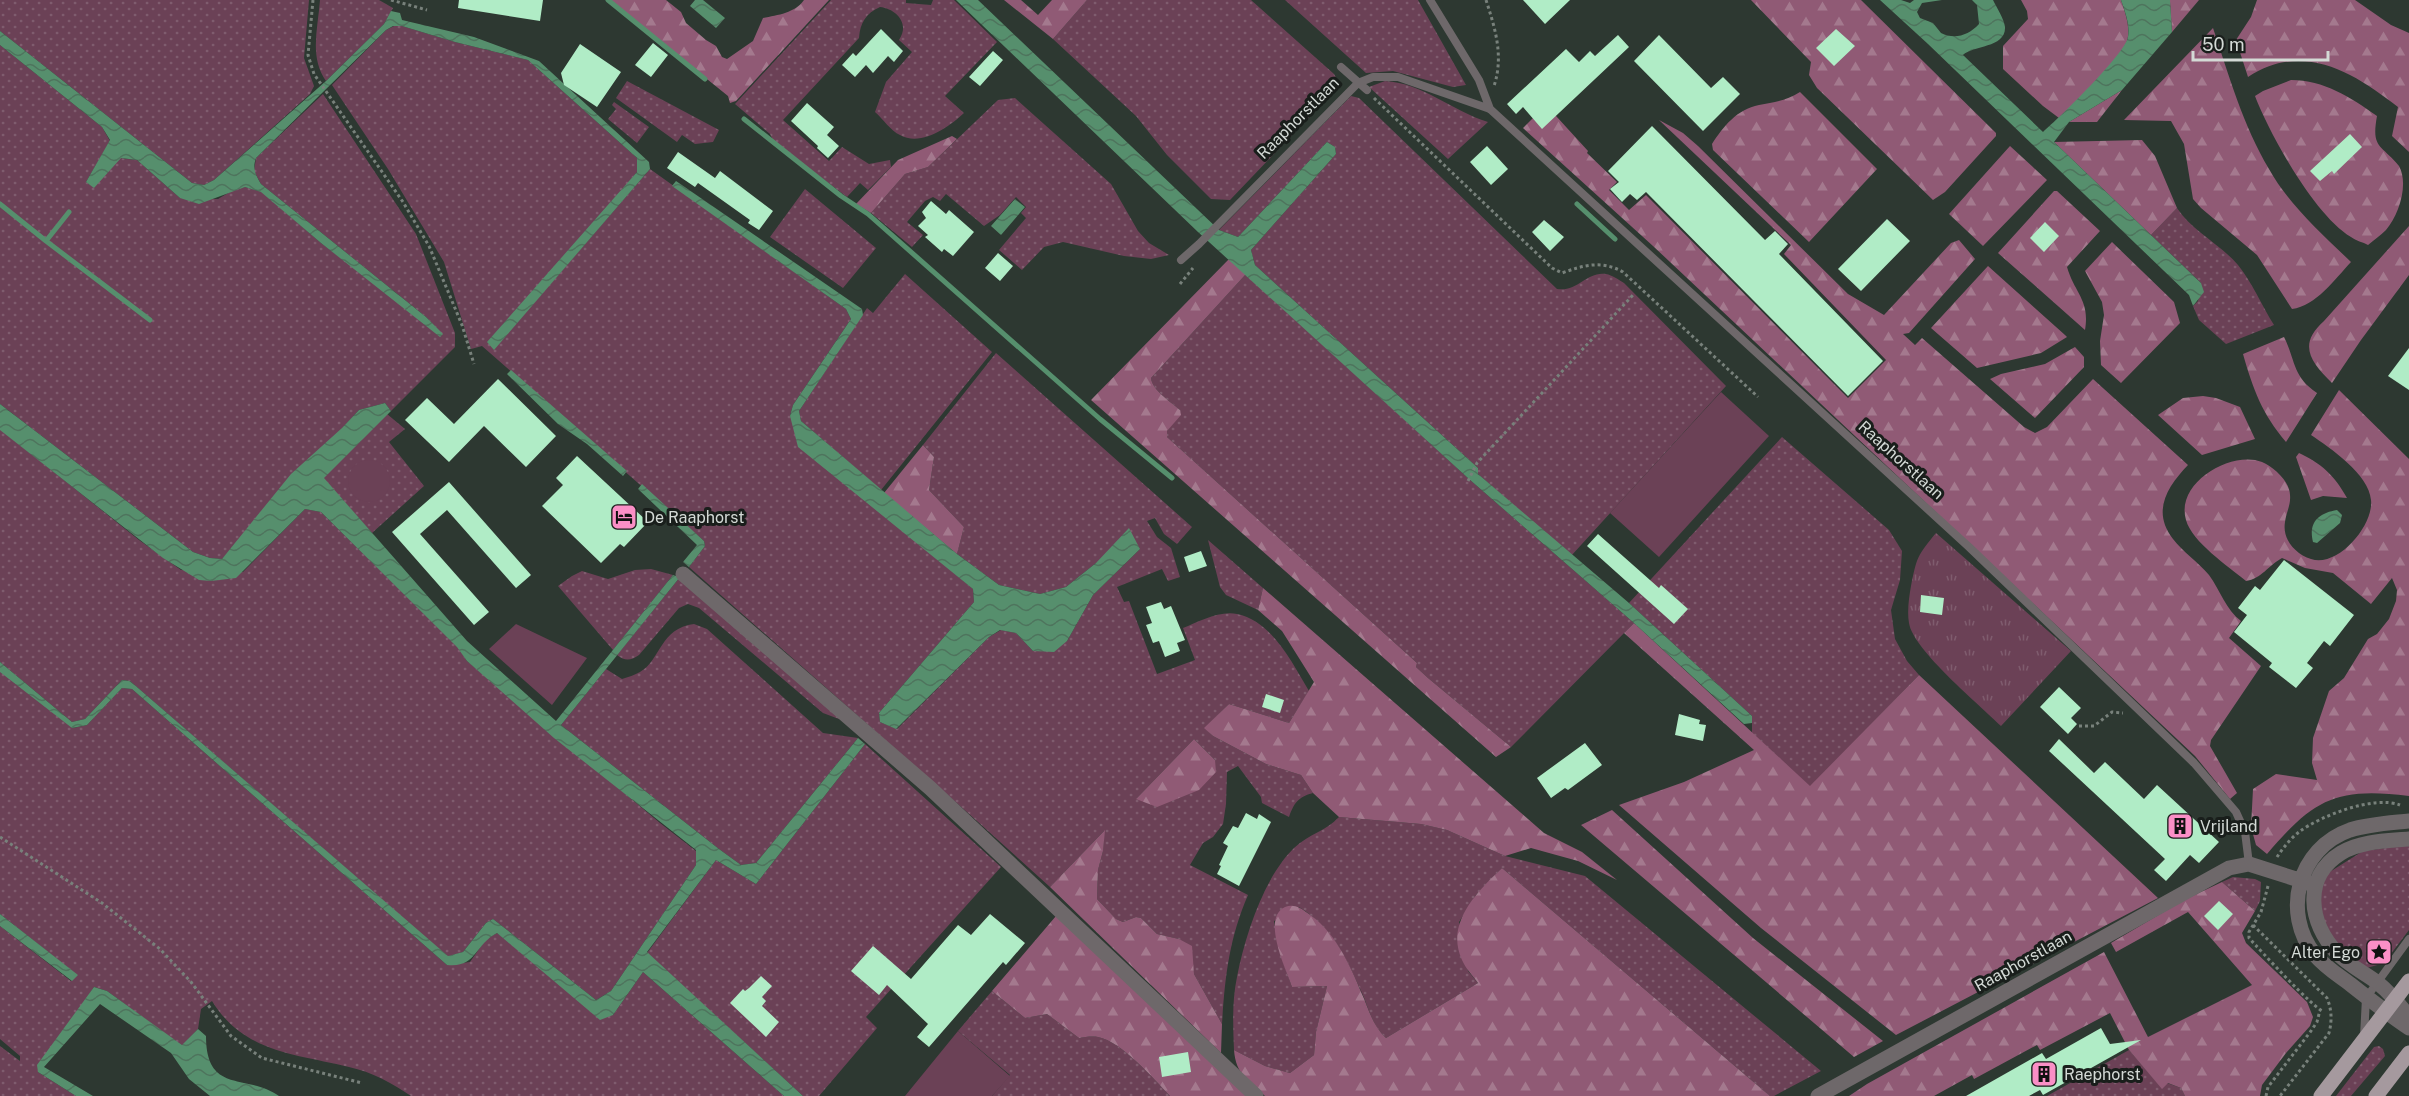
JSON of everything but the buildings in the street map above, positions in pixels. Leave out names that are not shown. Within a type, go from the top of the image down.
[{"type":"main road","points":[[2321,1096],[2409,981]]},
{"type":"main road","points":[[2376,1096],[2409,1053]]},
{"type":"street","points":[[683,574],[930,788],[1256,1096]]},
{"type":"street","points":[[2409,821],[2348,831],[2321,849],[2310,861],[2300,881],[2296,905],[2305,940],[2328,968],[2385,1013],[2409,1028]]},
{"type":"street","points":[[2409,839],[2366,843],[2341,853],[2325,868],[2315,885],[2313,900],[2316,918],[2323,934],[2338,953],[2377,982],[2396,1000],[2409,1017]]},
{"type":"street","points":[[2249,864],[2315,885]]},
{"type":"street","name":"Raaphorstlaan","points":[[1818,1096],[2229,868],[2249,864]]},
{"type":"lane","name":"Raaphorstlaan","points":[[1430,0],[1479,80],[1490,109]]},
{"type":"lane","points":[[1341,67],[1366,90]]},
{"type":"lane","name":"Raaphorstlaan","points":[[1181,260],[1358,83],[1373,77],[1398,77],[1490,109],[1969,547],[2194,763],[2236,812],[2245,831],[2249,864]]},
{"type":"lane","points":[[2363,1041],[2366,998],[2409,939]]},
{"type":"path","points":[[313,0],[308,56],[314,74],[403,202],[429,246],[462,326],[474,364]]},
{"type":"path","points":[[391,0],[428,10]]},
{"type":"path","points":[[1486,0],[1497,36],[1498,66],[1493,90]]},
{"type":"path","points":[[1366,90],[1552,268],[1562,273],[1594,264],[1611,265],[1623,272],[1758,397]]},
{"type":"path","points":[[1468,481],[1478,463],[1633,295]]},
{"type":"path","points":[[2079,726],[2094,726],[2112,712],[2130,716]]},
{"type":"path","points":[[2266,1096],[2268,1087],[2311,1032],[2322,1011],[2249,938],[2249,932],[2265,902],[2271,871],[2277,856],[2300,831]]},
{"type":"path","points":[[0,837],[102,903],[160,949],[191,982],[231,1036],[262,1058],[362,1083]]},
{"type":"path","points":[[2253,925],[2327,998],[2330,1005],[2329,1033],[2280,1096]]},
{"type":"green space","points":[[0,0],[309,0],[304,58],[314,86],[310,94],[214,180],[204,185],[192,183],[0,31]]},
{"type":"green space","points":[[320,0],[379,0],[393,8],[384,24],[326,81],[316,52]]},
{"type":"green space","points":[[609,0],[666,0],[681,12],[686,23],[716,46],[722,57],[727,59],[753,41],[763,18],[791,11],[804,0],[829,0],[736,101],[730,103],[728,96]]},
{"type":"green space","points":[[831,0],[906,0],[906,3],[931,5],[933,0],[954,0],[997,42],[945,96],[964,113],[934,134],[917,139],[908,138],[893,131],[875,112],[886,82],[912,52],[899,40],[903,28],[896,14],[880,7],[867,15],[862,23],[859,38],[783,120],[829,161],[842,147],[869,164],[890,160],[891,167],[868,190],[860,183],[847,197],[774,142],[770,134],[735,104]]},
{"type":"green space","points":[[1004,0],[1021,0],[1038,15],[1052,0],[1087,0],[1053,39]]},
{"type":"green space","points":[[1087,0],[1251,0],[1334,74],[1339,83],[1336,89],[1230,200],[1211,199],[1167,155],[1136,116],[1053,39]]},
{"type":"green space","points":[[1285,0],[1418,0],[1466,85],[1453,87],[1393,71],[1366,73]]},
{"type":"green space","points":[[1751,0],[1861,0],[1996,133],[1996,136],[1945,192],[1933,200],[1817,88],[1809,75],[1811,62]]},
{"type":"green space","points":[[2021,0],[2121,0],[2128,31],[2123,49],[2059,118],[2003,69],[2003,46],[2028,19],[2027,11]]},
{"type":"green space","points":[[2170,0],[2199,0],[2172,32],[2170,2]]},
{"type":"green space","points":[[2257,0],[2355,0],[2391,25],[2409,33],[2409,152],[2392,136],[2398,107],[2363,82],[2345,73],[2327,65],[2308,61],[2288,62],[2268,67],[2248,77],[2236,40],[2251,17]]},
{"type":"green space","points":[[394,26],[402,26],[528,60],[637,158],[637,172],[494,349],[650,169],[846,309],[851,319],[793,405],[790,416],[895,523],[973,589],[974,602],[879,713],[880,722],[897,729],[989,637],[1001,630],[1016,633],[1033,651],[1067,641],[1093,595],[1140,549],[1096,563],[1066,587],[1040,594],[999,585],[957,554],[964,527],[929,490],[934,457],[923,445],[996,353],[1192,527],[1177,544],[1164,534],[1155,518],[1147,521],[1157,537],[1171,548],[1180,577],[1168,581],[1162,569],[1117,587],[1124,602],[1129,601],[1157,674],[1195,660],[1183,628],[1209,617],[1230,613],[1249,618],[1271,634],[1288,656],[1309,691],[1289,723],[1229,704],[1205,728],[1213,736],[1266,764],[1301,775],[1313,793],[1297,801],[1289,817],[1262,803],[1261,797],[1238,766],[1227,772],[1223,824],[1213,837],[1203,843],[1190,865],[1248,895],[1236,927],[1229,958],[1222,1024],[1194,974],[1191,956],[1179,939],[1157,934],[1141,918],[1136,917],[1123,922],[1116,919],[1097,899],[1098,870],[1103,851],[1104,831],[1050,887],[689,567],[705,546],[704,541],[482,346],[471,349],[444,262],[388,169],[332,85],[386,30]],"holes":[[[1194,739],[1215,760],[1136,799]]]},
{"type":"green space","points":[[2213,28],[2244,118],[2269,169],[2296,207],[2351,262],[2324,291],[2301,307],[2292,309],[2257,255],[2193,199],[2184,144],[2171,121],[2124,120]]},
{"type":"green space","points":[[0,45],[102,127],[110,141],[86,182],[94,187],[120,158],[137,160],[180,198],[218,199],[235,189],[245,187],[262,192],[321,243],[442,334],[426,317],[261,184],[254,171],[256,158],[323,94],[416,234],[455,333],[455,347],[391,411],[385,403],[359,410],[222,559],[210,558],[193,552],[0,404]]},
{"type":"green space","points":[[2291,80],[2326,86],[2347,96],[2377,116],[2375,135],[2377,141],[2399,166],[2402,173],[2403,190],[2391,224],[2368,245],[2355,240],[2337,227],[2323,212],[2295,173],[2271,132],[2255,96]]},
{"type":"green space","points":[[627,81],[719,130],[713,142],[695,144],[682,135],[677,142],[616,98]]},
{"type":"green space","points":[[1385,81],[1425,92],[1488,122],[1448,159],[1369,87]]},
{"type":"green space","points":[[2122,90],[2097,122],[2069,122]]},
{"type":"green space","points":[[1800,92],[1877,169],[1809,242],[1713,150],[1712,144],[1726,125],[1744,110],[1785,99]]},
{"type":"green space","points":[[1351,96],[1359,98],[1557,289],[1571,288],[1599,274],[1606,274],[1624,283],[1726,386],[1571,556],[1478,474],[1478,468],[1255,265],[1251,250],[1336,154],[1335,147],[1327,142],[1238,237],[1219,230]]},
{"type":"green space","points":[[1015,98],[1111,184],[1138,231],[1149,243],[1169,255],[1151,259],[1124,256],[1063,242],[1044,247],[1022,270],[999,250],[1026,218],[1021,213],[1026,207],[1016,197],[1000,215],[984,226],[946,194],[940,201],[933,197],[925,201],[907,222],[923,235],[912,247],[871,213],[905,174],[928,167],[998,100]]},
{"type":"green space","points":[[614,102],[649,127],[637,143],[608,119],[616,109],[612,105]]},
{"type":"green space","points":[[1546,105],[1588,151],[1587,153],[1617,182],[1609,190],[1629,210],[1646,195],[1848,398],[1886,360],[1784,254],[1791,245],[1659,120],[1683,133],[1698,146],[1848,294],[1884,315],[1951,243],[1959,240],[1975,259],[1909,333],[1903,334],[1915,345],[1922,338],[2024,427],[2035,433],[2047,427],[2093,379],[2188,465],[2169,490],[2165,499],[2163,519],[2173,539],[2209,575],[2227,606],[2241,621],[2229,638],[2261,666],[2211,740],[2210,746],[2237,793],[2230,799],[2195,756],[1653,246],[1523,128]]},
{"type":"green space","points":[[952,136],[957,139],[928,167],[905,174],[871,213],[856,204],[898,160]]},
{"type":"green space","points":[[2142,140],[2155,156],[2177,208],[2151,235],[2054,142]]},
{"type":"green space","points":[[2010,146],[2047,180],[1983,246],[1949,214]]},
{"type":"green space","points":[[805,189],[876,248],[843,288],[770,237]]},
{"type":"green space","points":[[2054,191],[2057,191],[2100,231],[2067,267],[2084,304],[2085,330],[1998,253]]},
{"type":"green space","points":[[2177,208],[2190,224],[2238,265],[2274,325],[2226,344],[2199,320],[2193,306],[2198,301],[2201,283],[2151,235]]},
{"type":"green space","points":[[2409,226],[2409,275],[2332,383],[2313,360],[2309,346],[2311,338]]},
{"type":"green space","points":[[2112,242],[2174,302],[2180,323],[2121,383],[2101,365],[2100,341],[2104,315],[2102,302],[2085,271]]},
{"type":"green space","points":[[1229,259],[1246,274],[1151,378],[1158,391],[1180,410],[1181,415],[1167,431],[1167,437],[1417,663],[1416,667],[1428,678],[1511,747],[1496,757],[1091,400]]},
{"type":"green space","points":[[1988,266],[2067,337],[2041,353],[1977,368],[1931,328]]},
{"type":"green space","points":[[905,274],[992,352],[881,490],[801,421],[799,411],[867,308],[873,313]]},
{"type":"green space","points":[[1246,274],[1469,479],[1634,623],[1511,747],[1428,678],[1416,667],[1417,663],[1167,437],[1167,431],[1180,410],[1158,391],[1151,378]]},
{"type":"green space","points":[[2284,337],[2299,374],[2317,393],[2286,442],[2259,401],[2243,354]]},
{"type":"green space","points":[[2075,347],[2084,357],[2084,367],[2035,418],[1990,379],[2001,374],[2045,364]]},
{"type":"green space","points":[[2339,390],[2409,459],[2409,796],[2363,794],[2328,801],[2299,820],[2267,854],[2256,845],[2251,827],[2253,789],[2276,774],[2317,780],[2312,763],[2313,738],[2329,691],[2344,678],[2368,639],[2377,634],[2389,619],[2396,601],[2397,590],[2392,578],[2371,604],[2333,573],[2305,568],[2282,558],[2261,575],[2246,581],[2195,537],[2186,520],[2185,506],[2197,482],[2221,465],[2249,460],[2262,462],[2280,476],[2289,490],[2290,502],[2285,528],[2288,540],[2295,550],[2305,557],[2321,560],[2343,551],[2367,521],[2371,500],[2369,490],[2356,471],[2338,454],[2311,435]]},
{"type":"green space","points":[[1721,392],[1769,436],[1659,557],[1610,513]]},
{"type":"green space","points":[[2203,396],[2240,407],[2255,439],[2202,455],[2158,415],[2183,398]]},
{"type":"green space","points":[[387,414],[405,429],[389,442],[424,486],[372,533],[323,478]]},
{"type":"green space","points":[[0,429],[139,540],[181,570],[243,572],[305,509],[321,512],[458,647],[467,661],[696,851],[696,865],[611,991],[596,1000],[493,919],[486,923],[463,952],[448,957],[130,681],[122,680],[85,719],[72,722],[0,662]]},
{"type":"green space","points":[[1782,437],[1889,530],[1902,551],[1900,580],[1891,610],[1895,639],[1907,661],[1919,675],[1810,787],[1752,733],[1752,716],[1629,603]]},
{"type":"green space","points":[[923,445],[934,457],[929,490],[964,527],[957,554],[884,493]]},
{"type":"green space","points":[[2299,453],[2327,471],[2347,498],[2323,496],[2311,500],[2296,457]]},
{"type":"green space","points":[[369,460],[384,466],[390,481],[384,496],[369,502],[354,496],[348,481],[354,466]]},
{"type":"green space","points":[[1936,533],[2071,651],[2001,726],[1934,662],[1913,634],[1909,623],[1909,600],[1917,563],[1921,552]]},
{"type":"green space","points":[[1208,540],[1263,588],[1258,610],[1226,595],[1220,587]]},
{"type":"green space","points":[[651,569],[673,575],[613,650],[558,586],[582,571],[608,579],[635,570]]},
{"type":"green space","points":[[680,577],[839,715],[839,719],[823,713],[699,608],[688,604],[679,608],[639,655],[628,660],[617,655]]},
{"type":"green space","points":[[1263,588],[1544,833],[1582,852],[1617,880],[1578,861],[1531,848],[1505,856],[1447,830],[1421,824],[1339,817],[1313,793],[1301,775],[1266,764],[1213,736],[1204,728],[1229,704],[1289,723],[1314,682],[1282,631],[1258,610]]},
{"type":"green space","points":[[1634,623],[1810,786],[1919,675],[2158,898],[1896,1035],[1761,928],[1619,805],[1684,782],[1754,750],[1624,633]]},
{"type":"green space","points":[[516,624],[587,658],[552,705],[489,649]]},
{"type":"green space","points":[[694,624],[707,629],[823,733],[858,738],[756,863],[741,865],[561,725],[606,669],[622,679],[638,673],[647,667],[674,632]]},
{"type":"green space","points":[[0,671],[73,728],[87,725],[122,688],[132,689],[447,965],[470,962],[486,939],[497,933],[613,1015],[643,972],[784,1096],[411,1096],[389,1082],[366,1072],[273,1049],[255,1041],[225,1018],[212,1001],[201,1009],[198,1029],[182,1046],[107,991],[94,987],[38,1072],[76,1096],[0,1096],[0,1046],[20,1061],[20,1056],[0,1039],[0,926],[71,981],[77,975],[0,914]]},
{"type":"green space","points":[[1194,739],[1215,760],[1216,772],[1199,790],[1157,807],[1136,799]]},
{"type":"green space","points":[[865,744],[1001,867],[866,1017],[877,1028],[819,1096],[803,1096],[647,953],[716,860],[756,884]]},
{"type":"green space","points":[[1612,810],[1753,938],[1883,1041],[1854,1057],[1581,825]]},
{"type":"green space","points":[[1339,817],[1421,824],[1447,830],[1505,856],[1585,876],[1821,1071],[1770,1096],[1502,868],[1476,895],[1459,922],[1468,971],[1478,983],[1386,1038],[1374,1022],[1344,956],[1321,924],[1299,907],[1274,921],[1280,953],[1292,987],[1327,986],[1316,1032],[1314,1055],[1290,1073],[1265,1066],[1234,1050],[1235,986],[1257,908],[1283,860],[1294,848]]},
{"type":"green space","points":[[1105,830],[1098,870],[1097,899],[1116,919],[1123,922],[1136,917],[1141,918],[1157,934],[1179,939],[1192,946],[1194,974],[1222,1024],[1221,1053],[1050,887]]},
{"type":"green space","points":[[2409,845],[2409,930],[2384,963],[2367,968],[2341,950],[2327,932],[2319,900],[2322,886],[2328,873],[2363,851]]},
{"type":"green space","points":[[1502,868],[1770,1096],[1265,1096],[1240,1071],[1234,1050],[1265,1066],[1290,1073],[1314,1055],[1316,1032],[1327,986],[1292,987],[1275,932],[1278,913],[1285,907],[1294,906],[1301,909],[1316,919],[1333,938],[1352,971],[1375,1023],[1386,1038],[1478,983],[1462,960],[1458,946],[1458,933],[1466,909]]},
{"type":"green space","points":[[2233,877],[2255,879],[2261,882],[2260,901],[2255,911],[2222,882]]},
{"type":"green space","points":[[2222,882],[2255,911],[2242,933],[2246,943],[2307,1002],[2313,1017],[2310,1026],[2262,1085],[2260,1096],[2185,1096],[2181,1088],[2168,1083],[2162,1089],[2129,1050],[2110,1013],[2040,1050],[2037,1045],[1974,1079],[1972,1075],[1934,1096],[1849,1096],[2104,952],[2148,1037],[2252,985],[2188,912],[2116,952],[2111,943],[2184,900]]},
{"type":"green space","points":[[1056,916],[1250,1096],[1170,1096],[1127,1053],[1107,1040],[1098,1037],[1079,1038],[1047,1014],[1025,1018],[992,991]]},
{"type":"green space","points":[[992,991],[1025,1018],[1047,1014],[1079,1038],[1098,1037],[1107,1040],[1127,1053],[1170,1096],[992,1096],[1010,1075],[958,1031]]},
{"type":"green space","points":[[958,1031],[1010,1076],[992,1096],[905,1096]]},
{"type":"green space","points":[[2379,1046],[2383,1049],[2385,1056],[2351,1096],[2336,1096],[2374,1047]]},
{"type":"green space","points":[[2129,1050],[2162,1088],[2167,1083],[2181,1088],[2185,1096],[2047,1096]]},
{"type":"water","points":[[695,0],[703,0],[725,18],[716,28],[690,6]]},
{"type":"water","points":[[956,0],[978,0],[1219,230],[1238,237],[1327,142],[1335,147],[1336,154],[1251,250],[1255,265],[1478,468],[1478,474],[1629,603],[1752,716],[1752,723],[1744,724],[1634,623],[1469,479],[1198,232]]},
{"type":"water","points":[[1880,0],[1901,0],[1910,3],[1914,0],[1942,0],[1922,3],[1917,12],[1920,18],[1933,23],[1941,33],[1957,36],[1966,34],[1979,24],[1977,5],[1972,0],[1993,0],[2002,17],[2005,27],[2004,34],[1995,42],[1963,55],[2043,132],[2090,86],[2124,45],[2128,37],[2128,27],[2121,0],[2170,0],[2172,32],[2122,90],[2069,122],[2054,142],[2201,283],[2204,292],[2193,306],[2189,295]]},
{"type":"water","points":[[391,11],[400,13],[402,20],[474,37],[539,61],[649,162],[650,169],[494,350],[487,342],[637,172],[637,158],[528,60],[402,26],[393,26],[386,30],[256,158],[256,175],[261,184],[426,317],[443,334],[440,337],[321,243],[261,192],[245,187],[199,204],[180,198],[137,160],[121,158],[94,188],[86,182],[110,140],[102,127],[0,45],[0,31],[192,183],[204,185],[214,180],[326,81],[384,24]]},
{"type":"water","points":[[676,181],[862,309],[863,315],[799,411],[801,421],[957,554],[999,585],[1040,594],[1066,587],[1096,563],[1129,528],[1140,549],[1093,595],[1067,641],[1054,652],[1033,651],[1016,633],[1000,630],[989,637],[896,729],[880,722],[879,713],[974,602],[973,589],[798,447],[790,416],[793,405],[851,319],[846,309],[672,186]]},
{"type":"water","points":[[1015,199],[1025,207],[1001,235],[991,226]]},
{"type":"water","points":[[511,370],[627,471],[623,476],[587,444],[558,424],[507,374]]},
{"type":"water","points":[[385,403],[391,411],[324,478],[467,641],[556,721],[673,575],[680,577],[561,725],[741,865],[756,863],[858,738],[865,744],[756,884],[716,860],[647,952],[803,1096],[784,1096],[643,972],[613,1015],[600,1020],[497,933],[464,963],[447,965],[132,689],[122,688],[87,725],[72,728],[0,672],[0,662],[72,722],[85,719],[122,680],[130,681],[448,956],[463,952],[486,923],[493,919],[596,1000],[611,991],[696,865],[696,850],[554,738],[467,661],[457,647],[321,512],[305,509],[236,578],[199,580],[163,558],[0,430],[0,404],[193,552],[210,558],[222,559],[291,474],[359,410]]},
{"type":"water","points":[[642,484],[704,541],[705,546],[689,567],[683,562],[697,545],[638,489]]},
{"type":"water","points":[[2337,510],[2342,515],[2340,523],[2317,543],[2313,542],[2312,529],[2316,520],[2325,513]]},
{"type":"water","points":[[0,914],[78,975],[72,981],[0,926]]},
{"type":"water","points":[[94,987],[107,991],[182,1045],[198,1029],[206,1036],[208,1055],[213,1067],[221,1075],[231,1080],[267,1089],[279,1096],[210,1096],[189,1079],[171,1053],[100,1004],[44,1067],[93,1096],[76,1096],[38,1072],[37,1065]]},
{"type":"waterway","points":[[608,0],[705,79]]},
{"type":"waterway","points":[[744,119],[841,196],[868,214],[1100,419],[1172,478]]},
{"type":"waterway","points":[[0,204],[46,241],[69,212]]},
{"type":"waterway","points":[[1577,204],[1615,239]]},
{"type":"waterway","points":[[46,241],[150,320]]},
{"type":"place","name":"De Raaphorst","points":[[624,517]]},
{"type":"place","name":"Vrijland","points":[[2180,826]]},
{"type":"place","name":"Alter Ego","points":[[2379,952]]},
{"type":"place","name":"Raephorst","points":[[2044,1074]]}]
